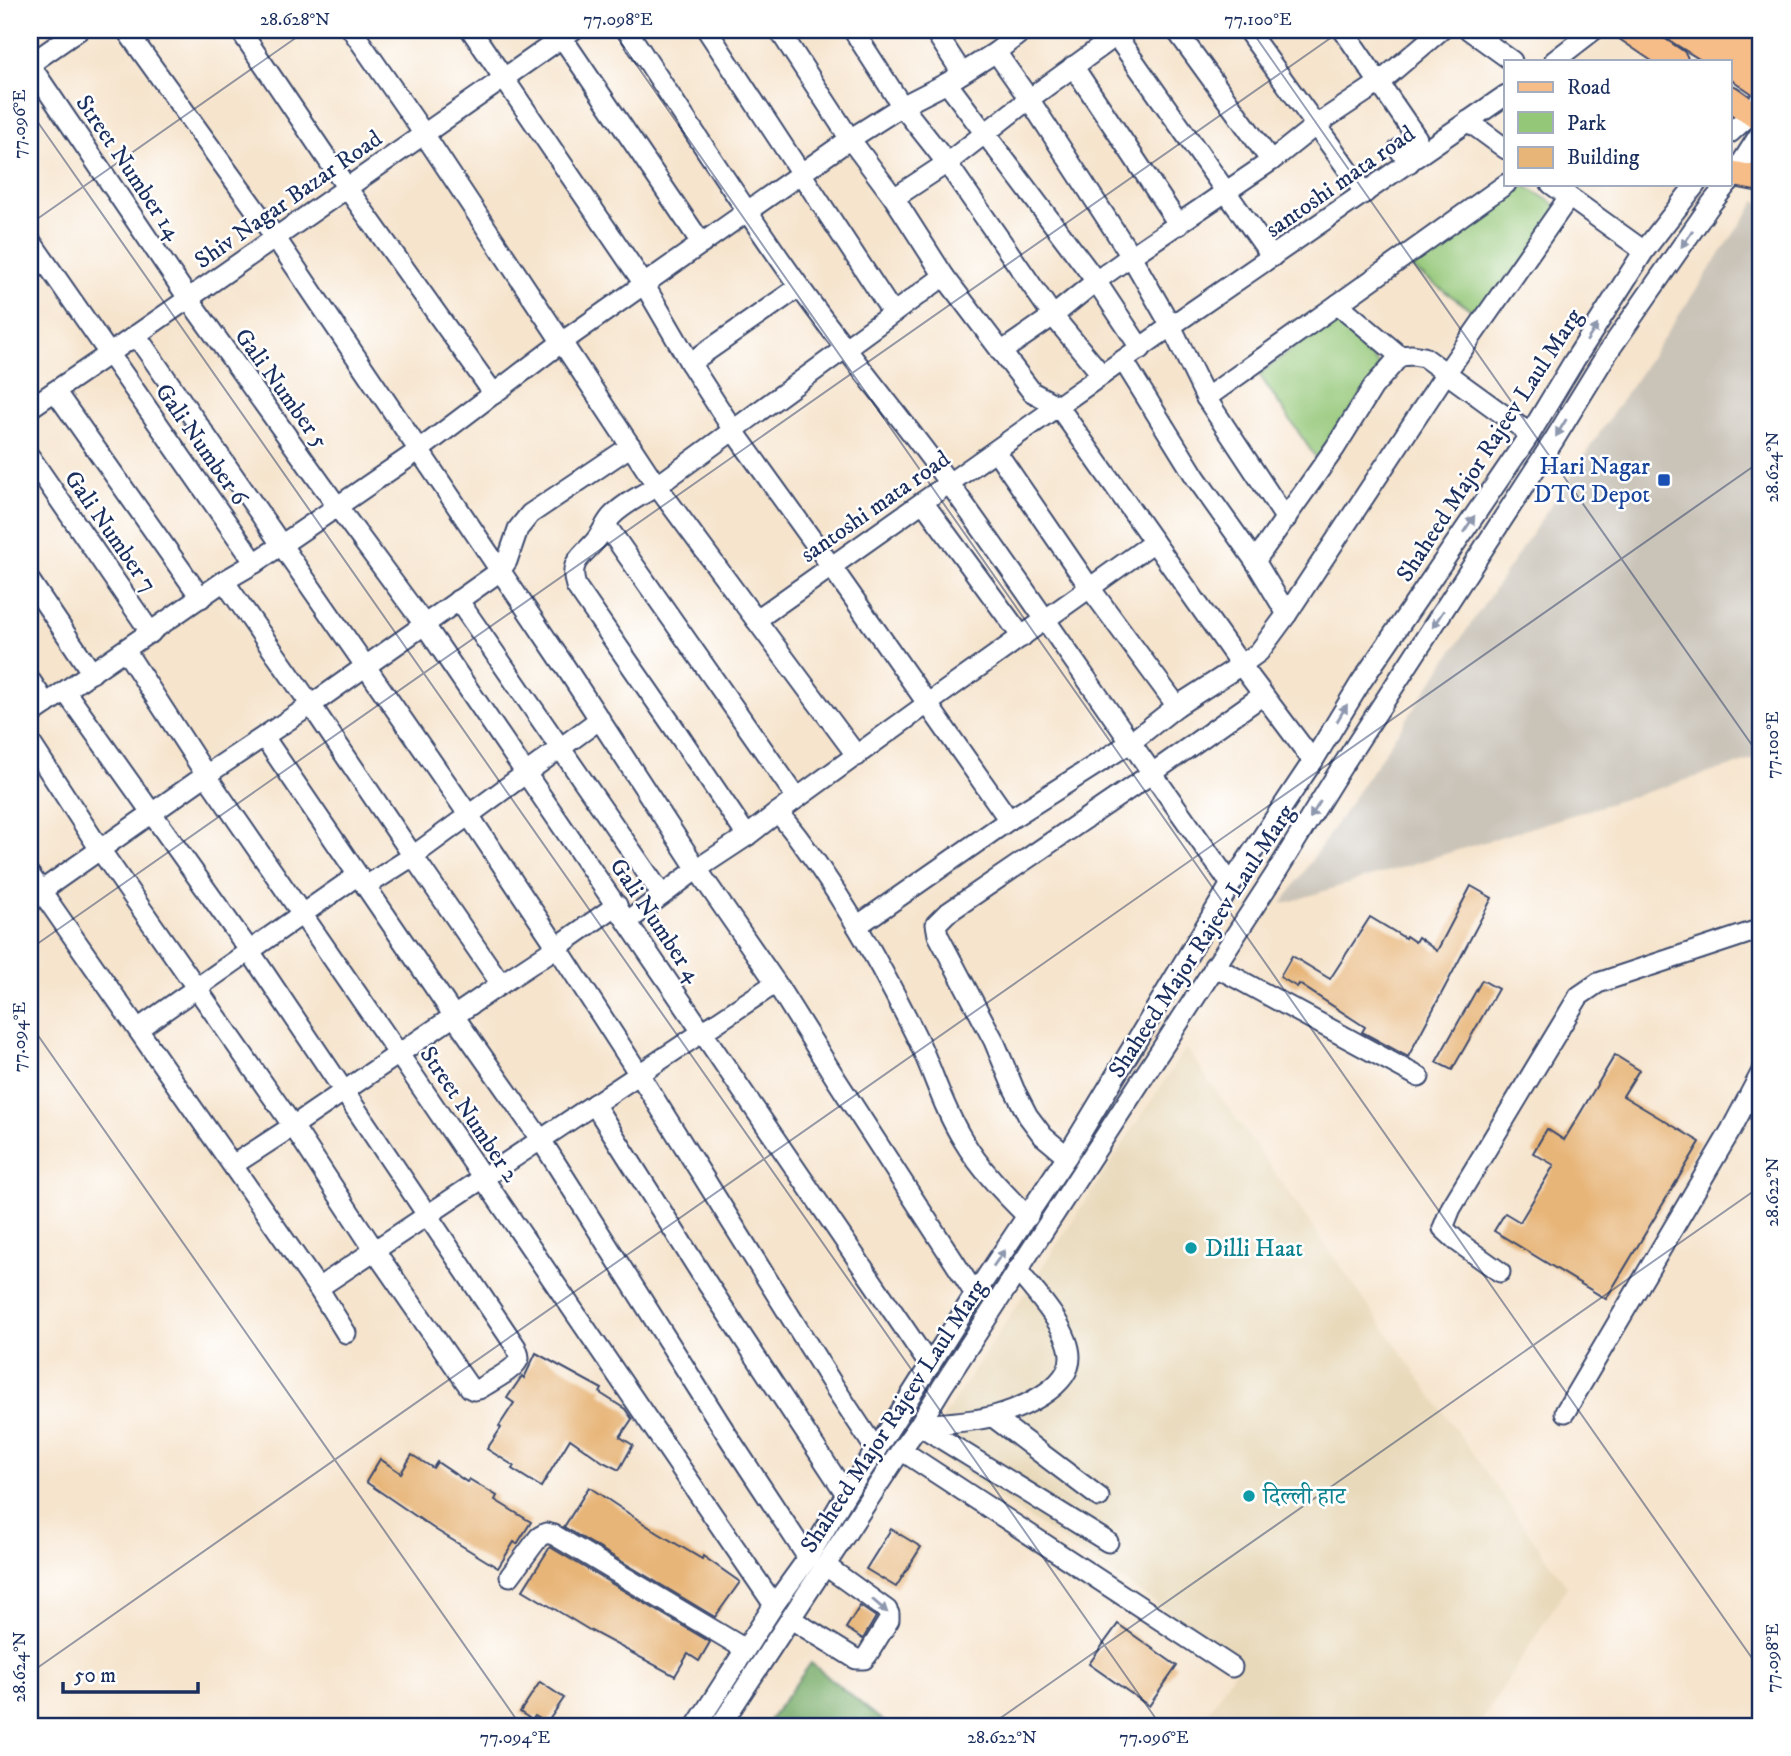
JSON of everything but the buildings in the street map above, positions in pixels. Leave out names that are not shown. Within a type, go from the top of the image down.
[{"type":"main road","points":[[1629,30],[1674,60]]},
{"type":"main road","points":[[1677,30],[1725,60]]},
{"type":"main road","points":[[1705,47],[1761,52]]},
{"type":"main road","points":[[1732,65],[1761,84]]},
{"type":"main road","points":[[1732,99],[1759,116]]},
{"type":"main road","points":[[1732,179],[1761,179]]},
{"type":"street","points":[[30,64],[79,30]]},
{"type":"street","points":[[126,30],[275,237],[600,719],[697,869],[776,983],[975,1294]]},
{"type":"street","points":[[240,30],[347,188],[494,394]]},
{"type":"street","points":[[352,30],[657,486],[857,756]]},
{"type":"street","points":[[471,30],[644,284],[733,430],[1009,820]]},
{"type":"street","points":[[627,30],[799,287],[949,483],[1151,774],[1231,884]]},
{"type":"street","points":[[707,30],[892,312]]},
{"type":"street","points":[[779,30],[944,276],[1032,392],[1058,406],[1241,665],[1313,761]]},
{"type":"street","points":[[853,30],[902,106],[947,163],[1053,317],[1102,375]]},
{"type":"street","points":[[934,30],[954,78],[985,134],[1096,281],[1141,349]]},
{"type":"street","points":[[1176,30],[1271,161]]},
{"type":"street","points":[[1247,30],[1364,193]]},
{"type":"street","points":[[1343,30],[1417,138],[1399,149],[1409,163]]},
{"type":"street","points":[[1001,352],[1053,317],[1131,256],[1271,161],[1316,125],[1379,83],[1441,30]]},
{"type":"street","points":[[1469,30],[1511,60]]},
{"type":"street","points":[[1555,60],[1594,30]]},
{"type":"street","points":[[30,680],[38,710],[418,451],[562,342],[850,139],[996,52],[1019,31]]},
{"type":"street","points":[[564,32],[702,244]]},
{"type":"street","name":"Shiv Nagar Bazar Road","points":[[30,408],[504,78],[564,32]]},
{"type":"street","points":[[894,198],[947,163],[1118,32],[1272,257]]},
{"type":"street","points":[[996,52],[1131,256],[1171,326],[1206,398],[1286,519]]},
{"type":"street","name":"Street Number 14","points":[[30,64],[188,298]]},
{"type":"street","points":[[1073,66],[1178,225]]},
{"type":"street","name":"santoshi mata road","points":[[757,620],[1171,326],[1504,96]]},
{"type":"street","points":[[1732,132],[1759,116]]},
{"type":"street","name":"Shaheed Major Rajeev Laul Marg","points":[[1732,177],[1759,116]]},
{"type":"street","points":[[1468,121],[1504,148]]},
{"type":"street","points":[[1206,398],[1504,185]]},
{"type":"street","points":[[1554,186],[1644,251]]},
{"type":"street","name":"Shaheed Major Rajeev Laul Marg","points":[[720,1726],[791,1619],[846,1494],[1067,1156],[1231,884],[1313,761],[1361,682],[1530,435],[1644,251],[1694,186]]},
{"type":"street","name":"Shaheed Major Rajeev Laul Marg","points":[[695,1726],[774,1605],[817,1562],[919,1425],[1554,440],[1608,352],[1725,186]]},
{"type":"street","points":[[857,926],[1009,820],[1130,743],[1177,706],[1259,652],[1287,614],[1446,373],[1569,197]]},
{"type":"street","name":"Gali Number 6","points":[[30,240],[255,563]]},
{"type":"street","points":[[747,836],[576,586],[572,574],[574,565],[622,508],[657,486],[944,276]]},
{"type":"street","points":[[690,363],[799,287]]},
{"type":"street","name":"Gali Number 5","points":[[188,298],[337,506]]},
{"type":"street","points":[[1338,304],[1400,356]]},
{"type":"street","points":[[136,335],[557,947],[876,1450]]},
{"type":"street","points":[[1255,561],[1335,448],[1373,387],[1400,356],[1424,356],[1530,435]]},
{"type":"street","points":[[1123,360],[1196,478],[1255,561],[1287,614]]},
{"type":"street","points":[[55,391],[201,598]]},
{"type":"street","points":[[346,1333],[233,1165],[35,883],[101,851],[500,571],[508,561],[518,529],[530,514],[631,446]]},
{"type":"street","points":[[996,451],[1090,588],[1177,706]]},
{"type":"street","name":"Gali Number 7","points":[[30,457],[151,633]]},
{"type":"street","points":[[923,502],[1022,637]]},
{"type":"street","name":"Gali Number 4","points":[[337,506],[424,624],[930,1366]]},
{"type":"street","points":[[606,525],[797,798]]},
{"type":"street","points":[[233,1165],[557,947],[662,895],[1154,542]]},
{"type":"street","points":[[30,581],[92,673]]},
{"type":"street","points":[[224,582],[312,705],[500,984]]},
{"type":"street","points":[[458,600],[662,895]]},
{"type":"street","name":"Street Number 2","points":[[125,650],[206,775],[774,1605]]},
{"type":"street","points":[[30,742],[101,851],[293,1126],[470,1388],[479,1389],[514,1367],[519,1354],[516,1347],[249,950],[65,691]]},
{"type":"street","points":[[1067,1156],[1043,1136],[1028,1116],[982,1017],[938,935],[936,924],[946,914],[1263,695]]},
{"type":"street","points":[[138,1029],[302,914],[362,880],[413,856],[600,719]]},
{"type":"street","points":[[264,737],[541,1139],[709,1408],[817,1562],[889,1614],[889,1620],[864,1659],[856,1659],[791,1619]]},
{"type":"street","points":[[778,812],[804,844],[857,926],[918,1040],[962,1140],[990,1179],[1028,1217]]},
{"type":"street","points":[[1500,1272],[1443,1228],[1451,1208],[1579,996],[1598,984],[1761,929]]},
{"type":"street","points":[[1214,966],[1419,1077]]},
{"type":"street","points":[[318,1288],[776,983]]},
{"type":"street","points":[[1565,1412],[1761,1073]]},
{"type":"street","points":[[594,1104],[706,1283],[846,1494]]},
{"type":"street","points":[[919,1425],[993,1417],[1028,1404],[1052,1389],[1066,1373],[1070,1356],[1065,1337],[1053,1315],[1017,1270]]},
{"type":"street","points":[[993,1417],[1099,1497]]},
{"type":"street","points":[[919,1425],[1108,1542]]},
{"type":"street","points":[[901,1450],[1232,1667]]},
{"type":"street","points":[[510,1576],[540,1537],[546,1533],[554,1535],[745,1650]]},
{"type":"shaded area","name":"Hari Nagar DTC Depot","points":[[1756,201],[1761,204],[1761,757],[1282,904]]},
{"type":"shaded area","name":"Dilli Haat","points":[[1186,1048],[1567,1587],[1478,1726],[1199,1726],[1241,1661],[924,1447]]},
{"type":"green space","points":[[1519,186],[1525,186],[1566,211],[1486,320],[1404,263]]},
{"type":"green space","points":[[1332,319],[1381,367],[1320,464],[1259,374]]},
{"type":"green space","points":[[811,1663],[889,1726],[765,1726]]},
{"type":"place","name":"Hari Nagar DTC Depot","points":[[1664,480]]},
{"type":"place","name":"Dilli Haat","points":[[1191,1248]]},
{"type":"place","name":"दिल्ली हाट","points":[[1249,1496]]}]
